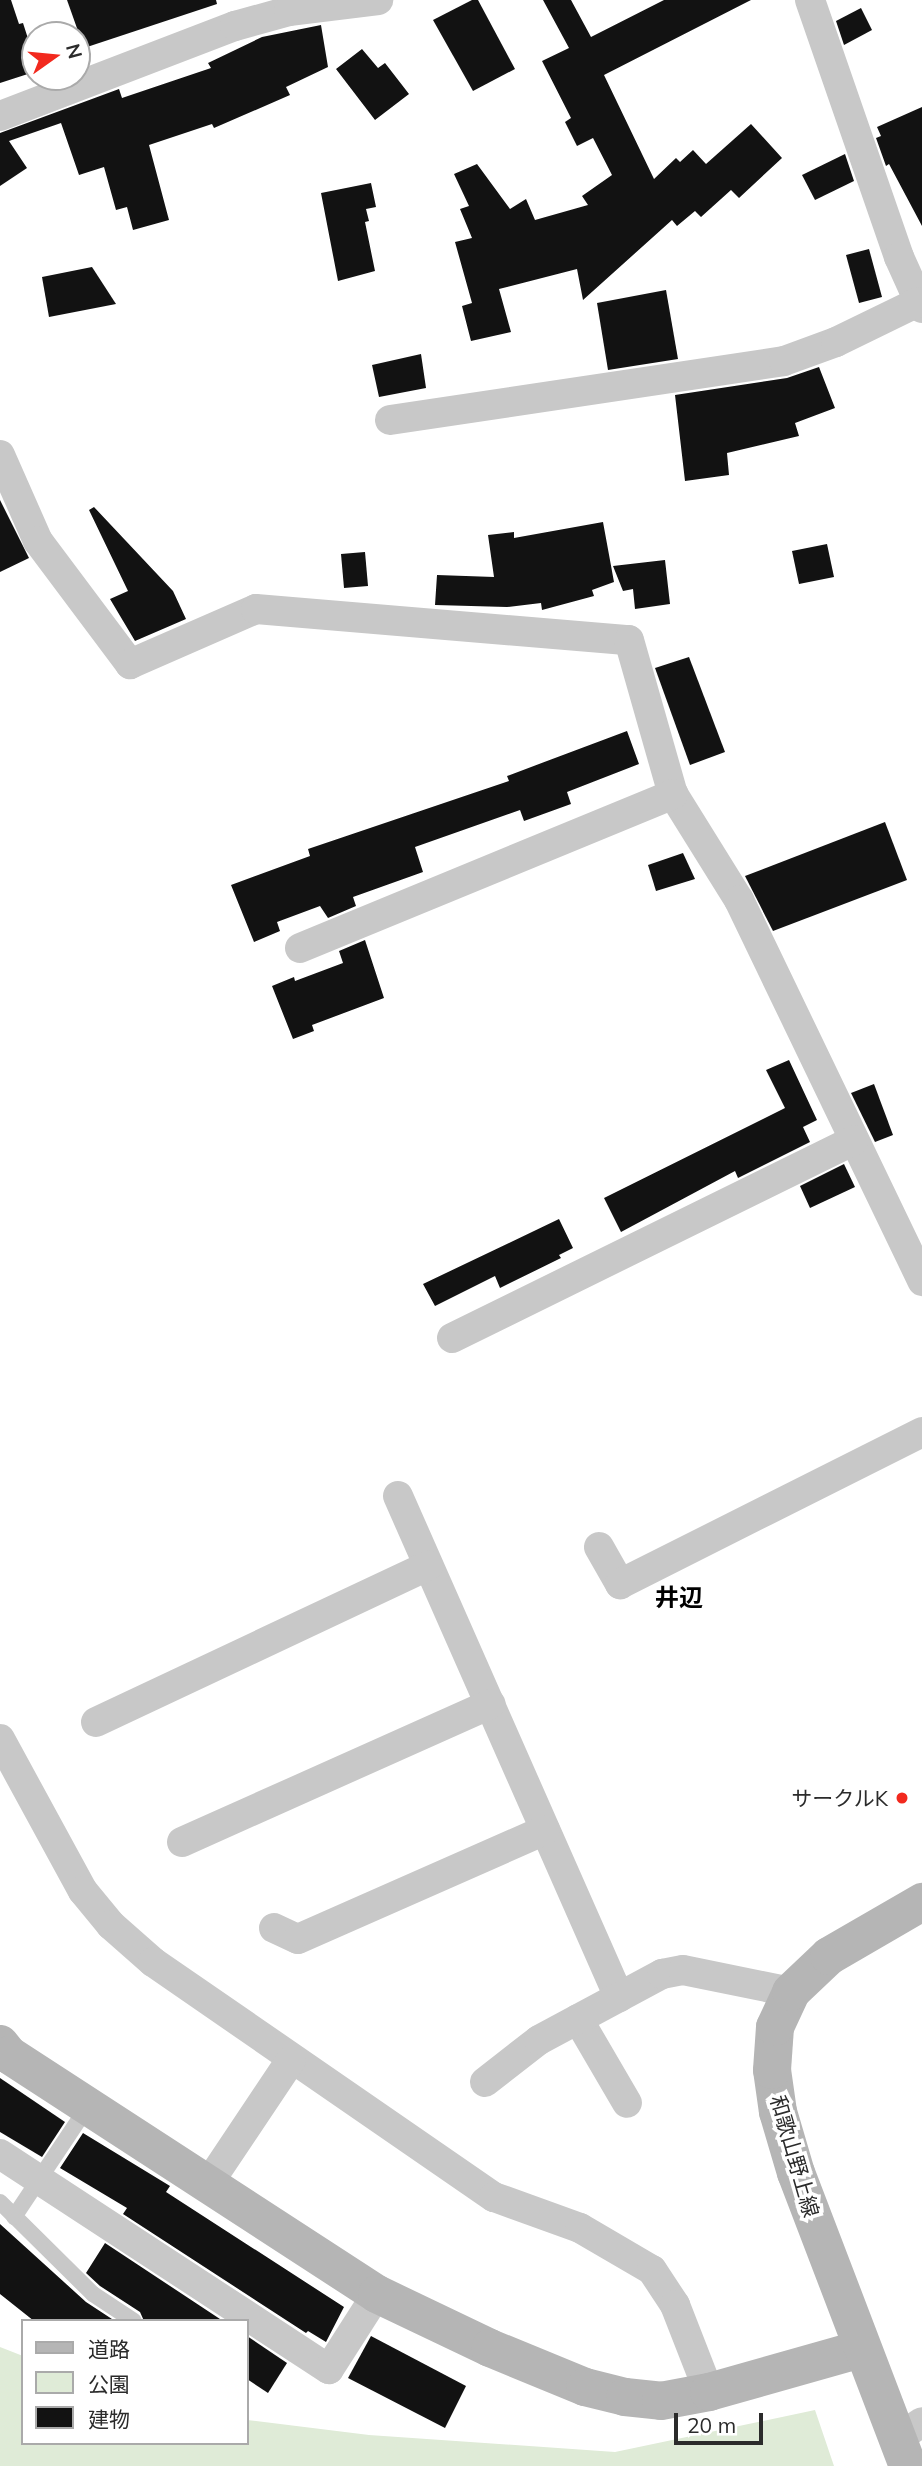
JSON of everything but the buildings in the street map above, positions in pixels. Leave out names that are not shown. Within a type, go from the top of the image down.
[{"type":"street","points":[[0,116],[285,5],[378,0]]},
{"type":"street","points":[[390,420],[784,361],[836,342],[920,305],[911,251],[810,0]]},
{"type":"street","points":[[0,455],[38,541],[130,664],[256,609],[629,640],[673,794],[739,900],[922,1281]]},
{"type":"street","points":[[300,948],[673,794]]},
{"type":"street","points":[[452,1338],[854,1140]]},
{"type":"street","points":[[599,1547],[620,1584],[922,1432]]},
{"type":"street","points":[[398,1496],[619,1997]]},
{"type":"street","points":[[96,1722],[428,1566]]},
{"type":"street","points":[[182,1842],[490,1704]]},
{"type":"street","points":[[0,1739],[8,1769],[83,1891],[111,1925],[152,1962],[494,2197],[580,2228],[652,2270],[674,2305],[709,2392]]},
{"type":"street","points":[[274,1928],[298,1939],[545,1829]]},
{"type":"street","name":"和歌山野上線","points":[[909,2442],[862,2348],[796,2174],[778,2112],[772,2070],[775,2027],[792,1992],[829,1956],[922,1902]]},
{"type":"street","points":[[485,2082],[538,2040],[662,1974],[683,1970],[792,1992]]},
{"type":"street","points":[[578,2019],[627,2103]]},
{"type":"street","points":[[0,2044],[9,2055],[377,2294],[489,2348],[584,2387],[625,2397],[661,2401],[709,2392],[862,2348]]},
{"type":"street","points":[[208,2184],[291,2060]]},
{"type":"street","points":[[0,2154],[329,2369],[377,2294]]},
{"type":"lane","points":[[13,2217],[88,2106]]},
{"type":"lane","points":[[0,2202],[93,2294],[131,2319]]},
{"type":"green space","points":[[0,2347],[21,2355],[21,2445],[248,2445],[248,2420],[369,2435],[615,2452],[815,2410],[834,2466],[0,2466]]},
{"type":"place","name":"サークルK","points":[[902,1798]]},
{"type":"district","name":"井辺","points":[[679,1598]]}]
